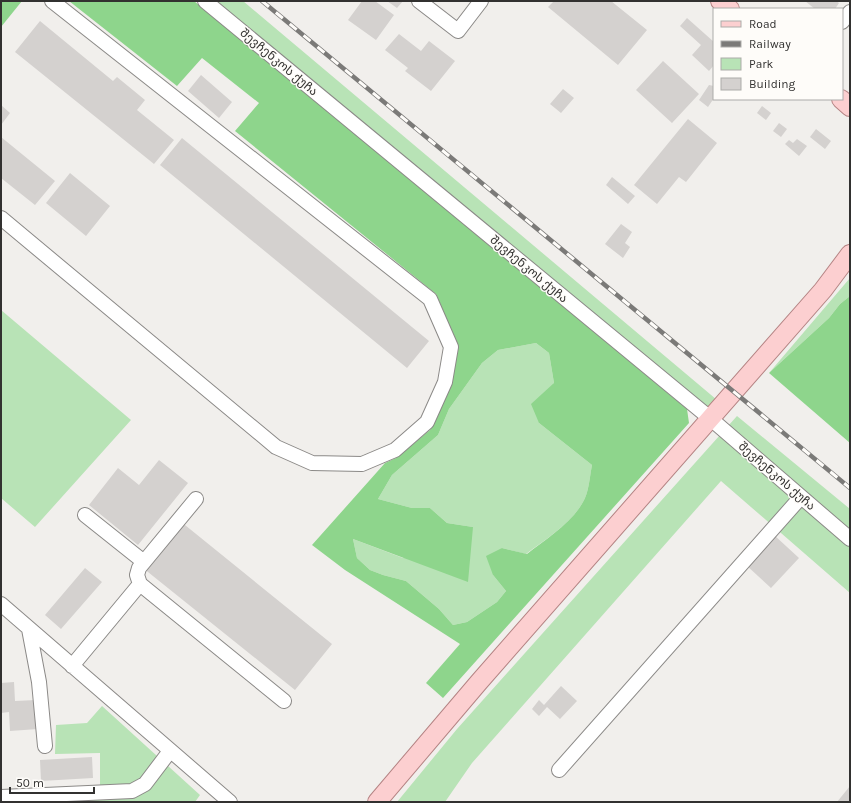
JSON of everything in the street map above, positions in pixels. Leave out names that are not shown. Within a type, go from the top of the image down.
[{"type":"main road","points":[[720,1],[729,8]]},
{"type":"main road","points":[[842,100],[850,107]]},
{"type":"main road","points":[[377,802],[484,676],[823,290],[850,254]]},
{"type":"street","points":[[1,218],[276,447],[312,463],[362,464],[395,450],[427,422],[445,382],[451,347],[430,299],[52,1]]},
{"type":"street","name":"შევჩენკოს ქუჩა","points":[[205,1],[711,419],[850,539]]},
{"type":"street","points":[[419,1],[458,31],[481,1]]},
{"type":"street","points":[[843,21],[850,12]]},
{"type":"street","points":[[560,770],[801,497]]},
{"type":"street","points":[[196,499],[139,568],[137,575],[140,584],[284,701]]},
{"type":"street","points":[[85,515],[144,562]]},
{"type":"street","points":[[72,666],[140,584]]},
{"type":"street","points":[[1,604],[230,802]]},
{"type":"street","points":[[29,629],[39,682],[46,746]]},
{"type":"street","points":[[1,797],[120,797],[145,784],[170,751]]},
{"type":"green space","points":[[1,1],[22,1],[1,27]]},
{"type":"green space","points":[[69,1],[194,1],[687,409],[689,423],[443,698],[426,683],[460,644],[345,570],[312,545],[385,463],[396,458],[430,430],[452,384],[457,343],[436,294],[235,131],[259,103],[202,58],[177,86]],"holes":[[[536,343],[549,353],[554,383],[531,404],[539,423],[592,465],[585,498],[567,522],[527,554],[502,548],[486,556],[493,575],[506,591],[497,602],[467,622],[453,625],[439,609],[406,581],[370,570],[357,558],[353,539],[468,582],[473,527],[447,523],[430,508],[412,508],[378,499],[392,475],[438,435],[449,409],[482,363],[498,350]]]},
{"type":"green space","points":[[205,1],[243,1],[723,405],[711,419]]},
{"type":"green space","points":[[850,278],[850,296],[840,304],[829,318],[769,373]]},
{"type":"green space","points":[[850,296],[850,443],[769,373],[829,318],[840,304]]},
{"type":"green space","points":[[1,310],[131,420],[35,527],[1,498]]},
{"type":"green space","points":[[536,343],[549,353],[554,383],[539,423],[592,465],[585,498],[567,522],[526,554],[502,548],[493,575],[506,591],[497,602],[467,622],[453,625],[439,609],[406,581],[370,570],[357,558],[353,539],[403,558],[473,527],[447,523],[430,508],[412,508],[378,499],[392,475],[438,435],[449,409],[482,363],[498,350]]},
{"type":"green space","points":[[737,416],[850,509],[850,593],[721,481],[472,763],[445,802],[397,802],[457,729]]},
{"type":"green space","points":[[102,706],[200,795],[195,802],[47,802],[47,790],[100,786],[100,753],[55,754],[56,725],[87,723]]},
{"type":"building","points":[[362,1],[375,1],[394,15],[376,40],[348,20]]},
{"type":"building","points":[[387,1],[403,1],[397,8]]},
{"type":"building","points":[[554,1],[611,1],[647,30],[618,65],[548,7]]},
{"type":"building","points":[[805,1],[836,1],[839,3],[836,8],[814,8]]},
{"type":"building","points":[[687,18],[713,41],[713,66],[709,71],[692,55],[701,45],[680,26]]},
{"type":"building","points":[[40,21],[113,81],[117,77],[145,100],[137,110],[174,140],[154,164],[15,52]]},
{"type":"building","points":[[399,34],[421,51],[429,41],[455,61],[431,91],[405,71],[408,68],[385,50]]},
{"type":"building","points":[[663,61],[699,94],[672,123],[636,90]]},
{"type":"building","points":[[201,75],[232,102],[219,118],[188,91]]},
{"type":"building","points":[[709,85],[713,86],[713,100],[708,107],[699,100]]},
{"type":"building","points":[[563,89],[574,98],[561,113],[550,104]]},
{"type":"building","points":[[1,105],[10,113],[1,125]]},
{"type":"building","points":[[762,106],[771,113],[766,120],[757,113]]},
{"type":"building","points":[[688,119],[717,143],[686,182],[679,177],[657,204],[634,185]]},
{"type":"building","points":[[779,123],[787,129],[781,137],[773,131]]},
{"type":"building","points":[[816,129],[831,141],[825,149],[810,137]]},
{"type":"building","points":[[1,137],[55,181],[35,205],[1,178]]},
{"type":"building","points":[[182,138],[429,341],[407,368],[160,165]]},
{"type":"building","points":[[797,139],[807,146],[799,156],[785,144],[789,140],[793,143]]},
{"type":"building","points":[[70,173],[110,206],[86,236],[46,203]]},
{"type":"building","points":[[612,177],[635,196],[628,204],[606,185]]},
{"type":"building","points":[[621,224],[632,232],[625,243],[630,247],[623,258],[605,244]]},
{"type":"building","points":[[159,460],[188,483],[138,545],[89,505],[118,468],[139,485]]},
{"type":"building","points":[[180,521],[332,644],[295,690],[143,568]]},
{"type":"building","points":[[774,535],[799,558],[771,588],[746,565]]},
{"type":"building","points":[[85,568],[102,582],[61,629],[45,615]]},
{"type":"building","points":[[14,682],[15,701],[36,700],[38,729],[10,731],[9,712],[1,713],[1,683]]},
{"type":"building","points":[[561,686],[577,701],[560,719],[547,707],[539,716],[532,709],[539,700],[544,705]]},
{"type":"building","points":[[92,757],[93,778],[41,781],[40,760]]},
{"type":"building","points":[[850,786],[850,802],[837,802]]},
{"type":"railway","points":[[262,1],[850,488]]}]
